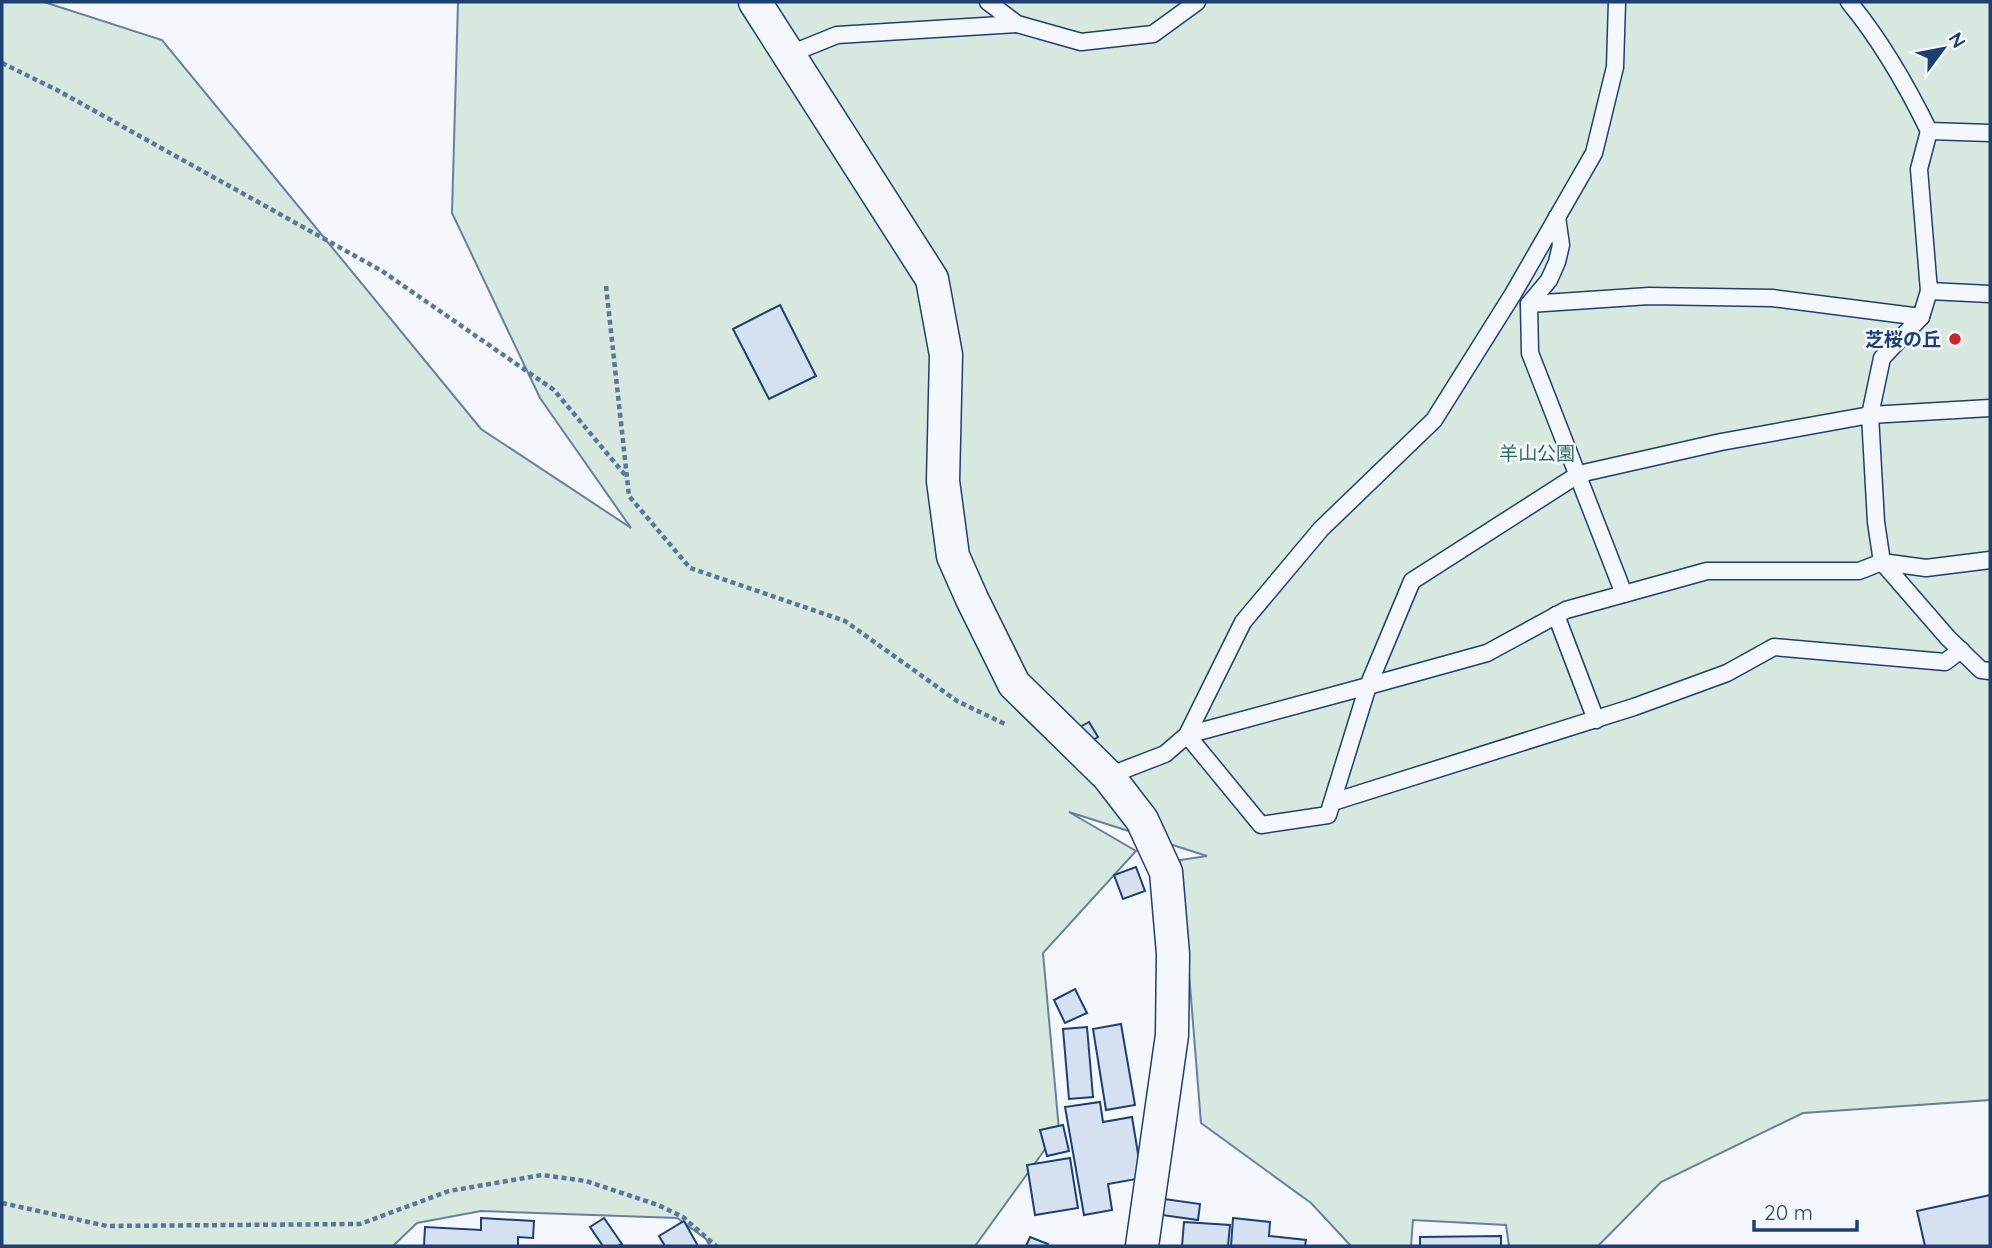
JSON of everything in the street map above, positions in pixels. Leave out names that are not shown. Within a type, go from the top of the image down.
[{"type":"street","points":[[755,2],[932,279],[946,355],[943,481],[954,556],[972,599],[1014,684],[1108,776],[1142,820],[1166,872],[1173,954],[1172,1035],[1142,1246]]},
{"type":"lane","points":[[988,2],[1017,24]]},
{"type":"lane","points":[[790,54],[837,35],[1017,24],[1081,41],[1153,34],[1197,2]]},
{"type":"lane","points":[[1108,776],[1165,754],[1187,735],[1243,622],[1321,529],[1434,421],[1594,153],[1615,67],[1617,2]]},
{"type":"lane","points":[[1849,2],[1876,34],[1906,83],[1928,131],[1919,169],[1929,292],[1921,317],[1882,358],[1870,415],[1876,522],[1882,562],[1961,650],[1981,670],[1990,671]]},
{"type":"lane","points":[[1928,131],[1990,133]]},
{"type":"lane","points":[[1557,217],[1561,245],[1557,262],[1549,280],[1530,304],[1530,354],[1624,594]]},
{"type":"lane","points":[[1929,292],[1990,294]]},
{"type":"lane","points":[[1530,304],[1648,296],[1772,298],[1921,317]]},
{"type":"lane","points":[[1187,735],[1261,825],[1328,815],[1368,686],[1412,581],[1579,474],[1721,442],[1870,415],[1990,408]]},
{"type":"lane","points":[[1187,735],[1487,653],[1556,615],[1707,571],[1859,571],[1882,562],[1926,568],[1990,560]]},
{"type":"lane","points":[[1556,615],[1596,720]]},
{"type":"lane","points":[[1333,802],[1596,720],[1727,673],[1774,647],[1945,662],[1961,650]]},
{"type":"path","points":[[2,64],[57,90],[382,271],[554,390],[626,477]]},
{"type":"path","points":[[606,286],[629,496],[690,568],[845,621],[957,701],[1015,729]]},
{"type":"path","points":[[2,1203],[107,1226],[360,1224],[449,1191],[542,1175],[586,1181],[658,1205],[683,1217],[716,1246]]},
{"type":"green space","name":"羊山公園","points":[[2,2],[44,2],[162,40],[481,429],[631,528],[540,398],[452,213],[458,2],[1990,2],[1990,1100],[1803,1113],[1661,1182],[1598,1246],[1509,1246],[1506,1225],[1413,1220],[1411,1246],[1351,1246],[1311,1203],[1201,1123],[1180,860],[1207,856],[1069,812],[1136,851],[1043,953],[1059,1130],[975,1246],[710,1246],[706,1239],[677,1218],[481,1211],[417,1223],[393,1246],[2,1246]]},
{"type":"building","points":[[780,305],[816,376],[769,399],[733,329]]},
{"type":"building","points":[[1089,722],[1098,737],[1090,742],[1080,727]]},
{"type":"building","points":[[1136,867],[1145,891],[1123,899],[1114,875]]},
{"type":"building","points":[[1075,989],[1087,1013],[1065,1023],[1054,1000]]},
{"type":"building","points":[[1121,1024],[1135,1105],[1106,1110],[1093,1029]]},
{"type":"building","points":[[1087,1027],[1093,1097],[1069,1099],[1063,1029]]},
{"type":"building","points":[[1100,1102],[1103,1122],[1132,1117],[1142,1178],[1108,1184],[1112,1210],[1084,1215],[1065,1107]]},
{"type":"building","points":[[1063,1125],[1069,1151],[1047,1156],[1040,1130]]},
{"type":"building","points":[[1070,1158],[1078,1208],[1035,1215],[1027,1165]]},
{"type":"building","points":[[1990,1195],[1990,1246],[1925,1246],[1917,1211]]},
{"type":"building","points":[[1157,1198],[1200,1204],[1198,1220],[1155,1214]]},
{"type":"building","points":[[481,1218],[534,1221],[533,1238],[518,1237],[518,1246],[424,1246],[425,1227],[481,1230]]},
{"type":"building","points":[[604,1218],[622,1244],[603,1246],[590,1227]]},
{"type":"building","points":[[1233,1218],[1270,1222],[1269,1236],[1306,1240],[1305,1246],[1231,1246]]},
{"type":"building","points":[[684,1221],[698,1246],[665,1246],[659,1236]]},
{"type":"building","points":[[1184,1222],[1230,1225],[1228,1246],[1182,1246]]},
{"type":"building","points":[[1501,1236],[1501,1246],[1420,1246],[1420,1237]]},
{"type":"building","points":[[1030,1237],[1048,1244],[1026,1246]]},
{"type":"place","name":"芝桜の丘","points":[[1955,339]]}]
